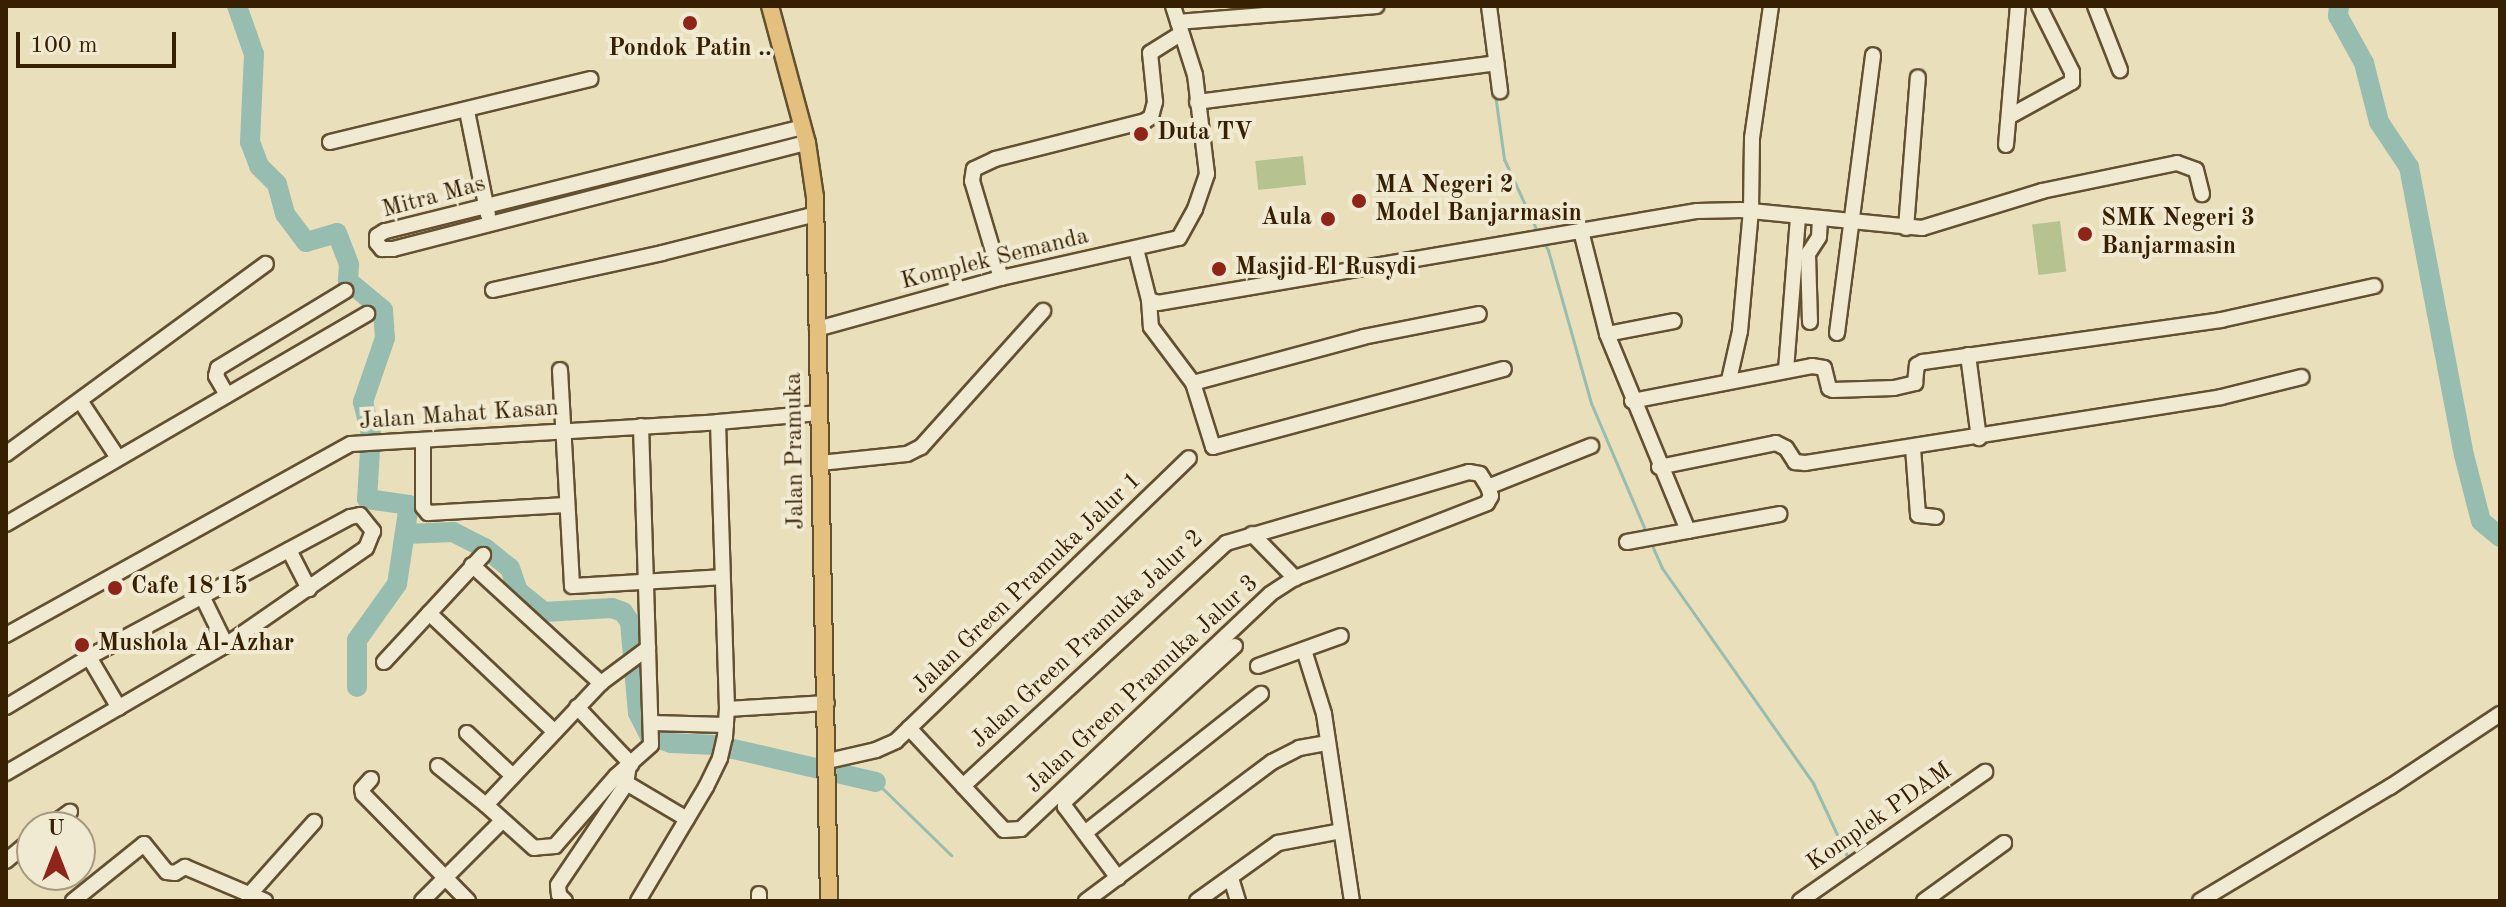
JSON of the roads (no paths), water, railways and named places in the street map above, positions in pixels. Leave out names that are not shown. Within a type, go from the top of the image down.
[{"type":"main road","name":"Jalan Pramuka","points":[[770,6],[805,135],[816,214],[829,901]]},
{"type":"street","points":[[1173,6],[1195,75],[1197,102],[1491,63]]},
{"type":"street","points":[[1001,278],[972,181],[974,169],[995,159],[1145,121],[1151,117],[1155,102],[1150,53],[1179,28],[1214,12],[1365,6]]},
{"type":"street","points":[[1489,6],[1491,63],[1500,91]]},
{"type":"street","points":[[1729,380],[1740,331],[1751,211],[1752,138],[1771,6]]},
{"type":"street","points":[[2006,145],[2018,6]]},
{"type":"street","points":[[2010,116],[2072,82],[2072,72],[2039,6]]},
{"type":"street","points":[[2095,6],[2120,70]]},
{"type":"street","points":[[1837,333],[1873,55]]},
{"type":"street","points":[[1906,228],[1918,77]]},
{"type":"street","points":[[330,142],[591,79]]},
{"type":"street","name":"Komplek Semanda","points":[[817,329],[1001,278],[1136,249],[1182,235],[1207,174],[1197,102]]},
{"type":"street","points":[[467,111],[489,223]]},
{"type":"street","name":"Mitra Mas","points":[[617,183],[487,206],[385,231],[377,236],[377,243],[382,249],[393,249],[617,183],[805,135]]},
{"type":"street","points":[[1149,300],[1158,303],[1199,298],[1697,211],[1751,211],[1906,228],[1931,226],[2042,191],[2177,163],[2196,170],[2202,194]]},
{"type":"street","points":[[493,290],[662,253],[816,214]]},
{"type":"street","points":[[1786,370],[1798,216]]},
{"type":"street","points":[[1810,322],[1808,254],[1819,237],[1820,218]]},
{"type":"street","points":[[1581,231],[1607,334],[1659,467],[1688,531]]},
{"type":"street","points":[[1136,249],[1149,300],[1151,327],[1193,383],[1210,444],[1218,448],[1504,369]]},
{"type":"street","points":[[6,454],[266,264]]},
{"type":"street","points":[[1632,401],[1729,380],[1820,366],[1833,390],[1894,388],[1915,383],[1918,363],[2221,320],[2374,286]]},
{"type":"street","points":[[227,395],[216,376],[218,368],[345,291]]},
{"type":"street","points":[[820,463],[907,454],[921,447],[1043,311]]},
{"type":"street","points":[[6,524],[367,314]]},
{"type":"street","points":[[1193,383],[1363,337],[1479,314]]},
{"type":"street","points":[[1607,334],[1674,321]]},
{"type":"street","points":[[1968,355],[1979,438]]},
{"type":"street","points":[[560,370],[572,586],[722,577]]},
{"type":"street","points":[[1659,467],[1766,444],[1782,445],[1795,462],[1805,463],[1913,448],[2252,391],[2302,377]]},
{"type":"street","points":[[81,402],[118,458]]},
{"type":"street","name":"Jalan Mahat Kasan","points":[[6,635],[344,447],[362,443],[819,413]]},
{"type":"street","points":[[638,901],[720,758],[725,731],[727,709],[718,422]]},
{"type":"street","points":[[565,901],[559,895],[558,885],[630,765],[647,751],[652,732],[639,654],[646,583],[641,426]]},
{"type":"street","points":[[423,440],[423,507],[428,513],[566,505]]},
{"type":"street","points":[[1488,487],[1591,446]]},
{"type":"street","points":[[1913,448],[1918,515],[1936,517]]},
{"type":"street","name":"Jalan Green Pramuka Jalur 1","points":[[828,764],[896,741],[1189,458]]},
{"type":"street","name":"Jalan Green Pramuka Jalur 2","points":[[963,786],[1215,550],[1252,534],[1469,472],[1480,474],[1488,487]]},
{"type":"street","name":"Jalan Green Pramuka Jalur 3","points":[[963,786],[1004,830],[1021,829],[1247,616],[1295,578],[1487,503],[1491,496],[1488,487]]},
{"type":"street","points":[[1627,542],[1779,514]]},
{"type":"street","points":[[6,707],[89,657],[356,515],[365,519],[373,531],[366,548],[226,645],[6,773]]},
{"type":"street","points":[[1252,534],[1295,578]]},
{"type":"street","points":[[289,550],[309,589]]},
{"type":"street","points":[[384,662],[478,560],[601,683]]},
{"type":"street","points":[[202,596],[226,645]]},
{"type":"street","points":[[429,613],[555,732]]},
{"type":"street","points":[[1258,666],[1341,636]]},
{"type":"street","points":[[1118,878],[1065,807],[1067,798],[1235,646]]},
{"type":"street","points":[[1304,650],[1322,703],[1352,901]]},
{"type":"street","points":[[486,805],[601,683],[639,654]]},
{"type":"street","points":[[89,657],[119,708]]},
{"type":"street","points":[[1086,832],[1261,694]]},
{"type":"street","points":[[727,709],[827,703]]},
{"type":"street","points":[[577,707],[630,765]]},
{"type":"street","points":[[2200,901],[2390,787],[2500,714]]},
{"type":"street","points":[[909,728],[963,786]]},
{"type":"street","points":[[652,732],[725,731]]},
{"type":"street","points":[[467,733],[513,776]]},
{"type":"street","points":[[1086,901],[1272,762],[1299,748],[1328,743]]},
{"type":"street","points":[[438,766],[534,848],[550,848],[621,780]]},
{"type":"street","name":"Komplek PDAM","points":[[1800,901],[1985,772]]},
{"type":"street","points":[[371,779],[362,793],[468,901]]},
{"type":"street","points":[[621,780],[687,819]]},
{"type":"street","points":[[249,895],[314,822]]},
{"type":"street","points":[[422,901],[501,822]]},
{"type":"street","points":[[1197,901],[1283,840],[1341,831]]},
{"type":"street","points":[[1924,901],[2004,843]]},
{"type":"street","points":[[81,899],[144,844],[167,872],[175,873],[185,867],[265,901]]},
{"type":"street","points":[[1231,878],[1238,901]]},
{"type":"waterway","points":[[237,6],[254,54],[250,142],[259,166],[277,184],[285,214],[306,242],[337,233],[349,265],[348,281],[383,310],[385,338],[363,402],[371,434],[367,499],[409,505],[397,584],[357,640],[357,687]]},
{"type":"waterway","points":[[1481,6],[1486,36]]},
{"type":"waterway","points":[[2339,6],[2338,16],[2364,63],[2379,122],[2409,167],[2464,455],[2481,521],[2500,537]]},
{"type":"waterway","points":[[1495,94],[1504,159],[1539,235]]},
{"type":"waterway","points":[[1543,241],[1591,403],[1647,534]]},
{"type":"waterway","points":[[406,534],[453,532],[485,548],[510,568],[518,591],[544,612],[612,608],[623,612],[630,622],[638,713],[649,735],[671,743],[716,745],[876,782]]},
{"type":"waterway","points":[[1650,541],[1662,568],[1813,783],[1847,856]]},
{"type":"waterway","points":[[876,782],[951,855]]},
{"type":"place","name":"Pondok Patin ..","points":[[690,23]]},
{"type":"place","name":"Duta TV","points":[[1141,134]]},
{"type":"place","name":"MA Negeri 2 Model Banjarmasin","points":[[1359,201]]},
{"type":"place","name":"Aula","points":[[1328,219]]},
{"type":"place","name":"SMK Negeri 3 Banjarmasin","points":[[2085,234]]},
{"type":"place","name":"Masjid El Rusydi","points":[[1219,269]]},
{"type":"place","name":"Cafe 18 15","points":[[115,588]]},
{"type":"place","name":"Mushola Al-Azhar","points":[[82,645]]}]
